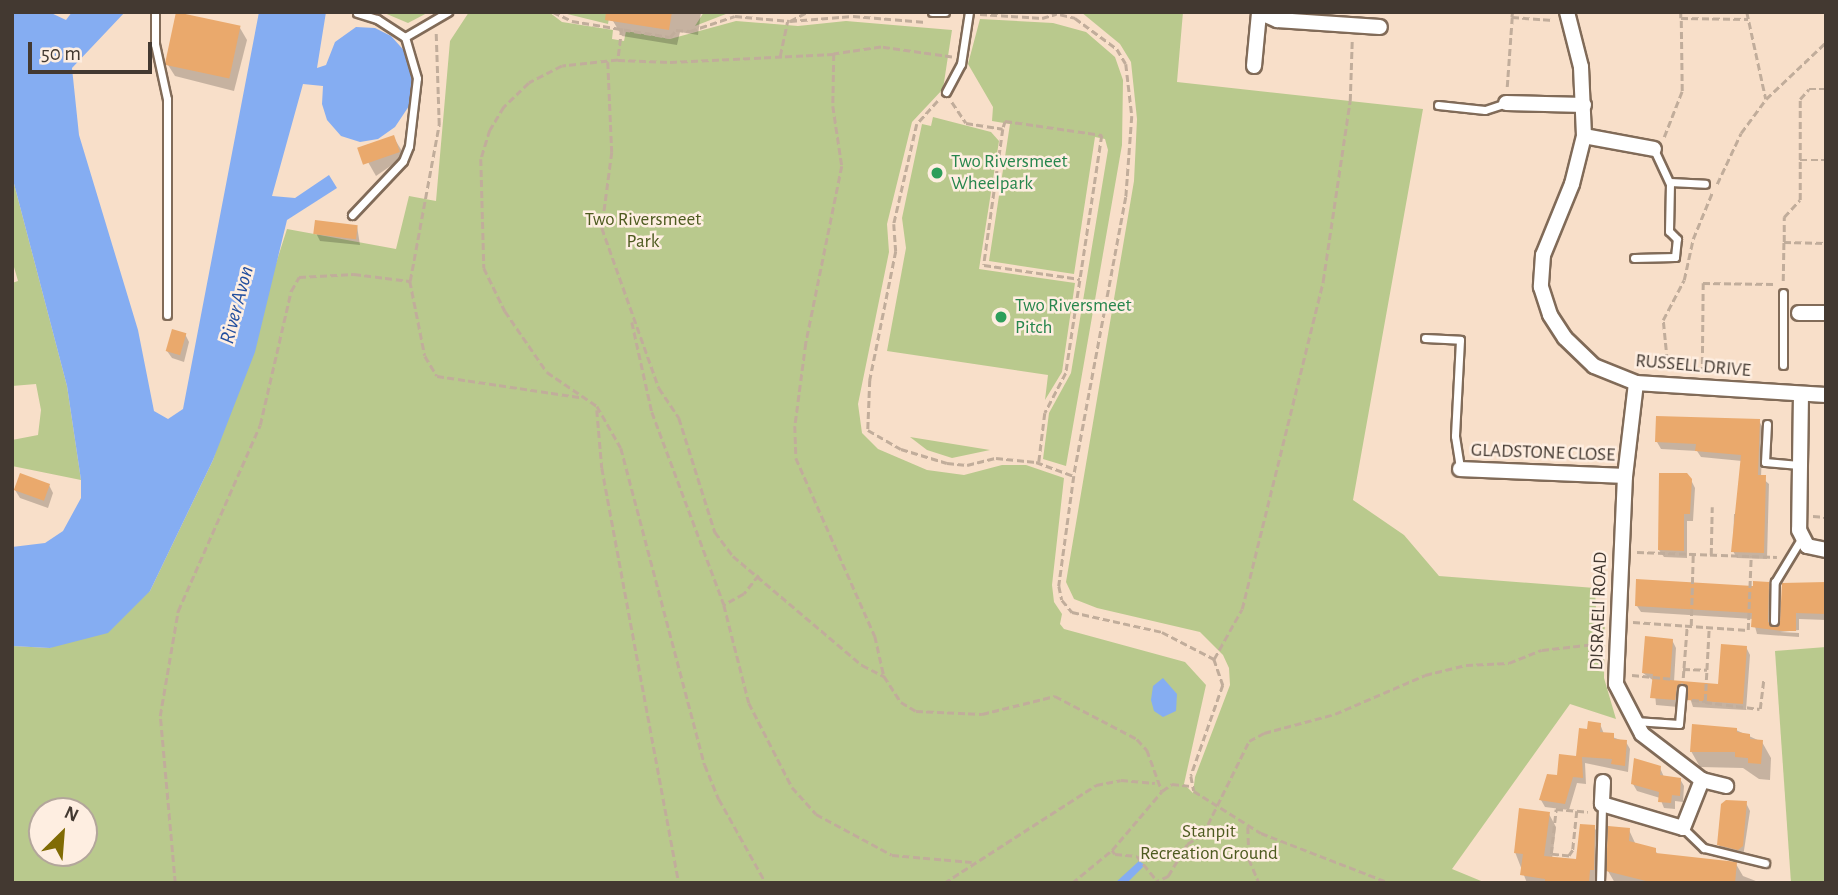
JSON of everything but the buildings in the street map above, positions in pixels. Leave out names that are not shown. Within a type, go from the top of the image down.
[{"type":"street","points":[[1254,66],[1259,13],[1278,20],[1380,27]]},
{"type":"street","name":"RUSSELL DRIVE","points":[[1569,17],[1584,105],[1584,136],[1572,184],[1543,255],[1541,287],[1550,315],[1565,338],[1594,366],[1636,383],[1826,395]]},
{"type":"street","points":[[1506,103],[1584,105]]},
{"type":"street","points":[[1584,136],[1654,149]]},
{"type":"street","points":[[1799,313],[1826,313]]},
{"type":"street","name":"DISRAELI ROAD","points":[[1636,383],[1625,476],[1616,684],[1642,734],[1702,780],[1726,786]]},
{"type":"street","points":[[1801,394],[1801,538],[1807,546],[1826,550]]},
{"type":"street","name":"GLADSTONE CLOSE","points":[[1460,469],[1625,476]]},
{"type":"street","points":[[1602,782],[1602,809],[1683,828],[1702,780]]},
{"type":"lane","points":[[155,12],[155,44],[167,99],[167,315]]},
{"type":"lane","points":[[405,37],[447,12]]},
{"type":"lane","points":[[932,12],[945,12]]},
{"type":"lane","points":[[946,92],[962,58],[969,12]]},
{"type":"lane","points":[[352,215],[403,161],[409,146],[417,78],[405,37],[377,19],[357,13]]},
{"type":"lane","points":[[1438,105],[1485,110],[1506,103]]},
{"type":"lane","points":[[1634,258],[1675,257],[1677,239],[1669,231],[1670,182],[1654,149]]},
{"type":"lane","points":[[1670,182],[1705,184]]},
{"type":"lane","points":[[1783,293],[1783,365]]},
{"type":"lane","points":[[1783,312],[1799,313]]},
{"type":"lane","points":[[1425,338],[1460,340],[1455,436],[1460,469]]},
{"type":"lane","points":[[1767,424],[1765,463],[1800,466]]},
{"type":"lane","points":[[1774,621],[1774,582],[1801,538]]},
{"type":"lane","points":[[1635,720],[1679,724],[1682,689]]},
{"type":"lane","points":[[1600,883],[1602,809]]},
{"type":"lane","points":[[1683,828],[1704,848],[1765,863]]},
{"type":"path","points":[[553,12],[572,21],[670,37],[676,30],[690,31],[735,16],[787,21],[797,19],[807,12]]},
{"type":"path","points":[[797,19],[798,12]]},
{"type":"path","points":[[1654,149],[1668,132],[1682,91],[1681,12]]},
{"type":"path","points":[[1746,12],[1766,100]]},
{"type":"path","points":[[1054,13],[1075,18],[1117,49],[1126,64],[1132,116],[1126,197],[1074,476],[1059,586],[1062,600],[1072,612],[1162,632],[1214,659],[1223,685],[1190,786]]},
{"type":"path","points":[[1506,103],[1512,15],[1569,17]]},
{"type":"path","points":[[1681,18],[1748,19]]},
{"type":"path","points":[[780,56],[787,21]]},
{"type":"path","points":[[1214,659],[1242,610],[1323,281],[1350,100],[1352,25]]},
{"type":"path","points":[[436,28],[439,125],[410,281],[425,356],[437,376],[583,397]]},
{"type":"path","points":[[618,60],[622,28]]},
{"type":"path","points":[[1668,385],[1663,320],[1684,280],[1693,239],[1714,190],[1741,134],[1766,100],[1826,42]]},
{"type":"path","points":[[766,883],[719,799],[705,765],[659,599],[630,469],[597,406],[547,372],[505,312],[487,276],[481,159],[497,119],[529,83],[562,66],[618,60],[670,62],[834,54],[881,47],[962,58]]},
{"type":"path","points":[[834,54],[833,106],[842,166],[806,343],[795,426],[796,458],[871,626],[884,676],[901,702],[916,710],[982,714],[1055,696],[1137,739],[1147,750],[1155,783],[1162,791]]},
{"type":"path","points":[[608,62],[612,152],[602,228],[631,316],[659,388],[679,418],[715,532],[733,556],[759,575],[862,666],[884,676]]},
{"type":"path","points":[[1702,387],[1703,283],[1783,284],[1784,217],[1800,200],[1800,99],[1809,89],[1826,89]]},
{"type":"path","points":[[1003,129],[966,123],[946,92],[917,124],[894,224],[896,251],[870,380],[868,430],[901,449],[947,463],[967,465],[996,458],[1040,462],[1074,476]]},
{"type":"path","points":[[1040,462],[1045,413],[1066,373],[1102,135],[1005,121],[984,265],[1080,279]]},
{"type":"path","points":[[1800,160],[1826,160]]},
{"type":"path","points":[[1784,242],[1826,243]]},
{"type":"path","points":[[175,883],[160,716],[178,611],[260,425],[291,291],[299,277],[354,274],[410,281]]},
{"type":"path","points":[[631,316],[652,412],[724,605],[748,703],[792,787],[816,814],[892,855],[972,862]]},
{"type":"path","points":[[597,406],[602,468],[679,883]]},
{"type":"path","points":[[1711,555],[1712,507]]},
{"type":"path","points":[[1621,552],[1788,557]]},
{"type":"path","points":[[1616,674],[1682,680],[1689,626],[1693,554]]},
{"type":"path","points":[[1617,621],[1748,630],[1751,556]]},
{"type":"path","points":[[724,605],[744,594],[759,575]]},
{"type":"path","points":[[1705,701],[1709,627]]},
{"type":"path","points":[[1112,850],[1115,854],[1137,856],[1155,882],[1168,876],[1217,809],[1249,741],[1264,733],[1335,714],[1425,676],[1616,640]]},
{"type":"path","points":[[1683,669],[1707,670]]},
{"type":"path","points":[[1681,699],[1760,709],[1764,678]]},
{"type":"path","points":[[944,883],[972,862],[1096,785],[1121,780],[1155,783]]},
{"type":"path","points":[[1072,883],[1112,850],[1171,784],[1190,786],[1217,809],[1248,827],[1390,883]]},
{"type":"path","points":[[1577,811],[1573,850],[1569,856],[1551,854],[1556,808],[1577,811],[1602,809]]},
{"type":"path","points":[[1248,827],[1248,859],[1259,883]]},
{"type":"green space","points":[[382,12],[429,12],[408,23]]},
{"type":"green space","points":[[469,12],[549,12],[562,22],[613,30],[612,39],[624,41],[626,31],[670,39],[736,21],[798,26],[846,21],[952,30],[943,89],[912,122],[887,224],[889,252],[858,404],[862,433],[878,449],[927,470],[964,475],[1002,465],[1026,465],[1064,478],[1052,585],[1054,602],[1062,614],[1060,624],[1064,629],[1185,662],[1206,685],[1184,784],[1193,793],[1195,777],[1230,685],[1229,668],[1223,655],[1200,632],[1097,608],[1074,599],[1066,582],[1134,181],[1137,119],[1131,62],[1120,44],[1081,12],[1183,12],[1177,82],[1423,109],[1353,500],[1404,535],[1439,576],[1595,588],[1596,609],[1605,611],[1604,678],[1616,719],[1570,704],[1452,869],[1486,883],[12,883],[12,646],[50,648],[150,591],[213,460],[287,229],[396,249],[409,196],[436,201],[450,41]]},
{"type":"green space","points":[[559,12],[610,12],[608,24]]},
{"type":"green space","points":[[704,12],[731,12],[695,26]]},
{"type":"green space","points":[[980,19],[1053,23],[1086,32],[1115,57],[1123,80],[1122,145],[1066,466],[1043,459],[1049,413],[1071,373],[1108,150],[1105,139],[1095,137],[1074,274],[989,261],[1010,124],[992,121],[993,107],[968,64]]},
{"type":"green space","points":[[933,117],[991,132],[999,141],[979,269],[1075,283],[1062,372],[1045,400],[1048,375],[887,351],[906,248],[902,218],[922,124],[931,126]]},
{"type":"green space","points":[[12,176],[67,386],[81,480],[12,466],[12,440],[38,435],[41,410],[36,384],[12,386],[12,283],[18,281],[12,260]]},
{"type":"green space","points":[[910,437],[990,450],[952,458],[927,450]]},
{"type":"green space","points":[[1826,647],[1826,883],[1791,883],[1775,651]]},
{"type":"water","name":"River Avon","points":[[12,12],[49,12],[66,20],[72,12],[125,12],[72,68],[79,135],[138,330],[154,411],[168,419],[183,409],[259,12],[326,12],[317,68],[326,65],[335,42],[356,27],[375,28],[391,36],[409,56],[413,76],[413,100],[395,127],[378,139],[360,142],[341,136],[327,120],[322,104],[323,86],[303,84],[272,196],[295,198],[329,175],[337,188],[287,220],[255,352],[213,460],[150,591],[108,633],[50,648],[12,646],[12,547],[45,543],[63,531],[81,498],[81,480],[67,386],[12,176]]},
{"type":"water","points":[[1163,678],[1177,694],[1176,711],[1163,717],[1154,711],[1151,700],[1153,686]]},
{"type":"water","points":[[1139,861],[1145,865],[1127,883],[1115,883]]},
{"type":"place","name":"Two Riversmeet Wheelpark","points":[[937,173]]},
{"type":"place","name":"Two Riversmeet Pitch","points":[[1001,317]]},
{"type":"park label","name":"Two Riversmeet Park","points":[[643,231]]},
{"type":"park label","name":"Stanpit Recreation Ground","points":[[1209,843]]}]
